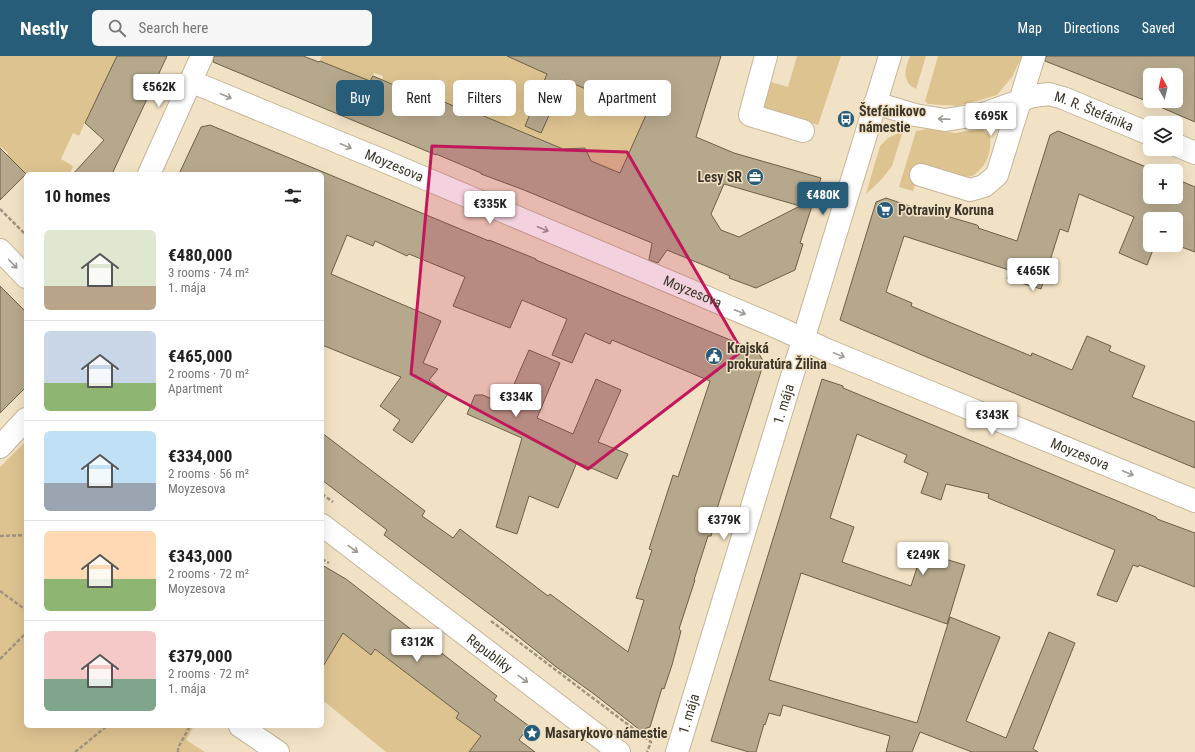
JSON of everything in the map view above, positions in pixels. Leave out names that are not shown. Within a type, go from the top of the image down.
[{"type":"street","points":[[150,172],[202,56]]},
{"type":"street","points":[[766,56],[750,115],[803,131]]},
{"type":"street","name":"1. mája","points":[[677,752],[890,56]]},
{"type":"street","points":[[921,175],[970,190],[984,186],[997,175],[1034,56]]},
{"type":"street","name":"Moyzesova","points":[[190,81],[391,164],[803,340],[1195,501]]},
{"type":"street","name":"M. R. Štefánika","points":[[875,103],[915,115],[945,120],[983,114],[1033,96],[1049,94],[1063,98],[1143,131]]},
{"type":"street","points":[[1183,148],[1195,153]]},
{"type":"street","points":[[0,250],[24,275]]},
{"type":"street","points":[[0,447],[24,421]]},
{"type":"street","name":"Republiky","points":[[325,540],[620,752]]},
{"type":"street","points":[[243,728],[278,752]]},
{"type":"path","points":[[0,209],[24,233]]},
{"type":"path","points":[[0,536],[24,535]]},
{"type":"path","points":[[0,591],[24,609]]},
{"type":"path","points":[[0,659],[24,635]]},
{"type":"path","points":[[75,752],[104,728]]},
{"type":"path","points":[[178,752],[178,748],[189,728]]},
{"type":"path","points":[[647,752],[651,742]]},
{"type":"highlighted area","points":[[432,146],[627,152],[742,351],[588,469],[411,374]]},
{"type":"shaded area","points":[[0,56],[117,56],[95,113],[90,111],[79,136],[73,133],[61,159],[73,166],[71,172],[24,172],[7,155],[8,153],[1,147],[0,148]]},
{"type":"shaded area","points":[[322,56],[506,56],[548,72],[545,80],[524,80],[524,116],[576,116],[576,85],[584,88],[584,116],[648,116],[653,118],[650,125],[642,124],[632,147],[671,197],[586,159],[588,154],[586,149],[576,148],[573,153],[479,116],[516,116],[516,80],[453,80],[453,106],[445,103],[445,80],[392,80],[392,84],[382,80],[383,76],[374,73],[371,80],[364,80],[320,61]]},
{"type":"shaded area","points":[[797,56],[841,56],[818,125],[763,107],[771,82],[788,87]]},
{"type":"shaded area","points":[[910,56],[926,56],[916,89],[908,83],[906,79],[906,70]]},
{"type":"shaded area","points":[[938,56],[1022,56],[1012,77],[997,95],[958,106],[928,104],[925,101]]},
{"type":"shaded area","points":[[927,129],[955,133],[983,129],[990,136],[990,151],[985,163],[975,174],[966,177],[947,174],[922,165],[913,191],[899,187],[916,131]]},
{"type":"shaded area","points":[[903,131],[892,166],[881,180],[866,194],[880,146],[888,138]]},
{"type":"shaded area","points":[[24,443],[24,728],[193,728],[186,740],[205,752],[0,752],[0,467]]},
{"type":"shaded area","points":[[339,629],[371,654],[375,649],[459,713],[456,718],[481,736],[469,752],[386,752],[325,702],[324,703],[324,664]]},
{"type":"building","points":[[117,56],[167,56],[113,172],[75,172],[104,140],[85,123]]},
{"type":"building","points":[[214,56],[303,56],[319,62],[320,61],[368,80],[336,80],[336,113],[213,62]]},
{"type":"building","points":[[507,56],[721,56],[696,137],[734,153],[821,178],[800,243],[803,244],[795,270],[756,288],[729,278],[730,276],[667,250],[658,263],[649,260],[652,243],[342,116],[384,116],[384,81],[392,84],[392,116],[445,116],[445,102],[453,106],[453,116],[484,116],[563,149],[585,148],[591,161],[620,173],[646,116],[671,116],[671,80],[584,80],[584,88],[576,85],[576,80],[544,80],[547,74]],"holes":[[[724,184],[800,206],[739,237],[721,230],[711,214]]]},
{"type":"building","points":[[1046,56],[1195,56],[1195,122],[1163,108],[1183,108],[1183,68],[1143,68],[1143,100],[1045,61]]},
{"type":"building","points":[[373,76],[382,80],[371,80]]},
{"type":"building","points":[[529,116],[549,116],[541,133],[525,126]]},
{"type":"building","points":[[210,125],[323,172],[180,172],[201,127]]},
{"type":"building","points":[[1058,131],[1143,166],[1143,204],[1183,204],[1183,182],[1195,187],[1195,252],[1183,248],[1183,212],[1143,212],[1143,252],[1152,252],[1147,265],[1119,253],[1134,217],[1079,194],[1068,232],[1060,229],[1041,289],[1007,279],[1009,270],[904,236],[886,292],[912,303],[911,306],[937,317],[1031,356],[1032,353],[1072,370],[1087,336],[1111,346],[1109,351],[1145,366],[1132,397],[1195,422],[1195,468],[840,320],[876,202],[886,198],[918,209],[919,208],[977,225],[979,227],[978,228],[1017,241],[1050,135]]},
{"type":"building","points":[[0,148],[24,172],[24,176],[0,200]]},
{"type":"building","points":[[324,172],[757,351],[764,362],[714,518],[716,519],[711,536],[708,536],[679,629],[681,631],[672,665],[664,689],[662,688],[650,727],[640,730],[555,666],[504,625],[384,535],[387,530],[324,482],[324,435],[425,511],[422,516],[453,538],[460,529],[548,596],[550,594],[628,652],[644,600],[636,598],[652,550],[649,549],[673,475],[678,477],[710,381],[612,340],[610,344],[585,333],[572,363],[552,355],[567,319],[522,300],[510,328],[453,306],[465,277],[409,254],[407,256],[375,241],[373,246],[347,235],[331,274],[441,321],[423,363],[438,369],[429,380],[448,394],[412,443],[393,430],[400,420],[380,406],[401,377],[324,346]]},
{"type":"building","points":[[0,286],[24,310],[24,389],[0,413]]},
{"type":"building","points":[[529,350],[560,363],[537,418],[573,434],[596,379],[621,390],[598,442],[628,454],[617,479],[577,462],[558,508],[529,496],[517,534],[496,527],[522,438],[467,414],[475,395],[483,395],[505,405]]},
{"type":"building","points":[[822,379],[843,386],[843,388],[1149,514],[1157,519],[1195,533],[1195,587],[1139,565],[1138,567],[1133,565],[1117,602],[1097,595],[1115,550],[988,498],[989,494],[946,484],[941,500],[921,493],[928,473],[904,462],[907,455],[857,434],[830,518],[854,527],[842,562],[911,586],[922,552],[965,565],[947,624],[801,573],[769,680],[917,723],[950,617],[1000,637],[966,721],[1006,738],[1049,632],[1075,643],[1033,749],[1038,752],[972,752],[920,732],[912,752],[886,752],[890,736],[783,705],[780,716],[769,713],[765,725],[764,724],[756,752],[749,752],[711,741]]},
{"type":"building","points":[[324,566],[346,579],[497,696],[494,700],[529,726],[519,740],[535,752],[469,752],[481,736],[456,718],[459,713],[375,649],[371,655],[343,633],[324,665]]},
{"type":"place","name":"Štefánikovo námestie","points":[[846,119]]},
{"type":"place","name":"Lesy SR","points":[[755,177]]},
{"type":"place","name":"Potraviny Koruna","points":[[885,210]]},
{"type":"place","name":"Krajská prokuratúra Žilina","points":[[714,356]]},
{"type":"place","name":"Masarykovo námestie","points":[[532,733]]}]
